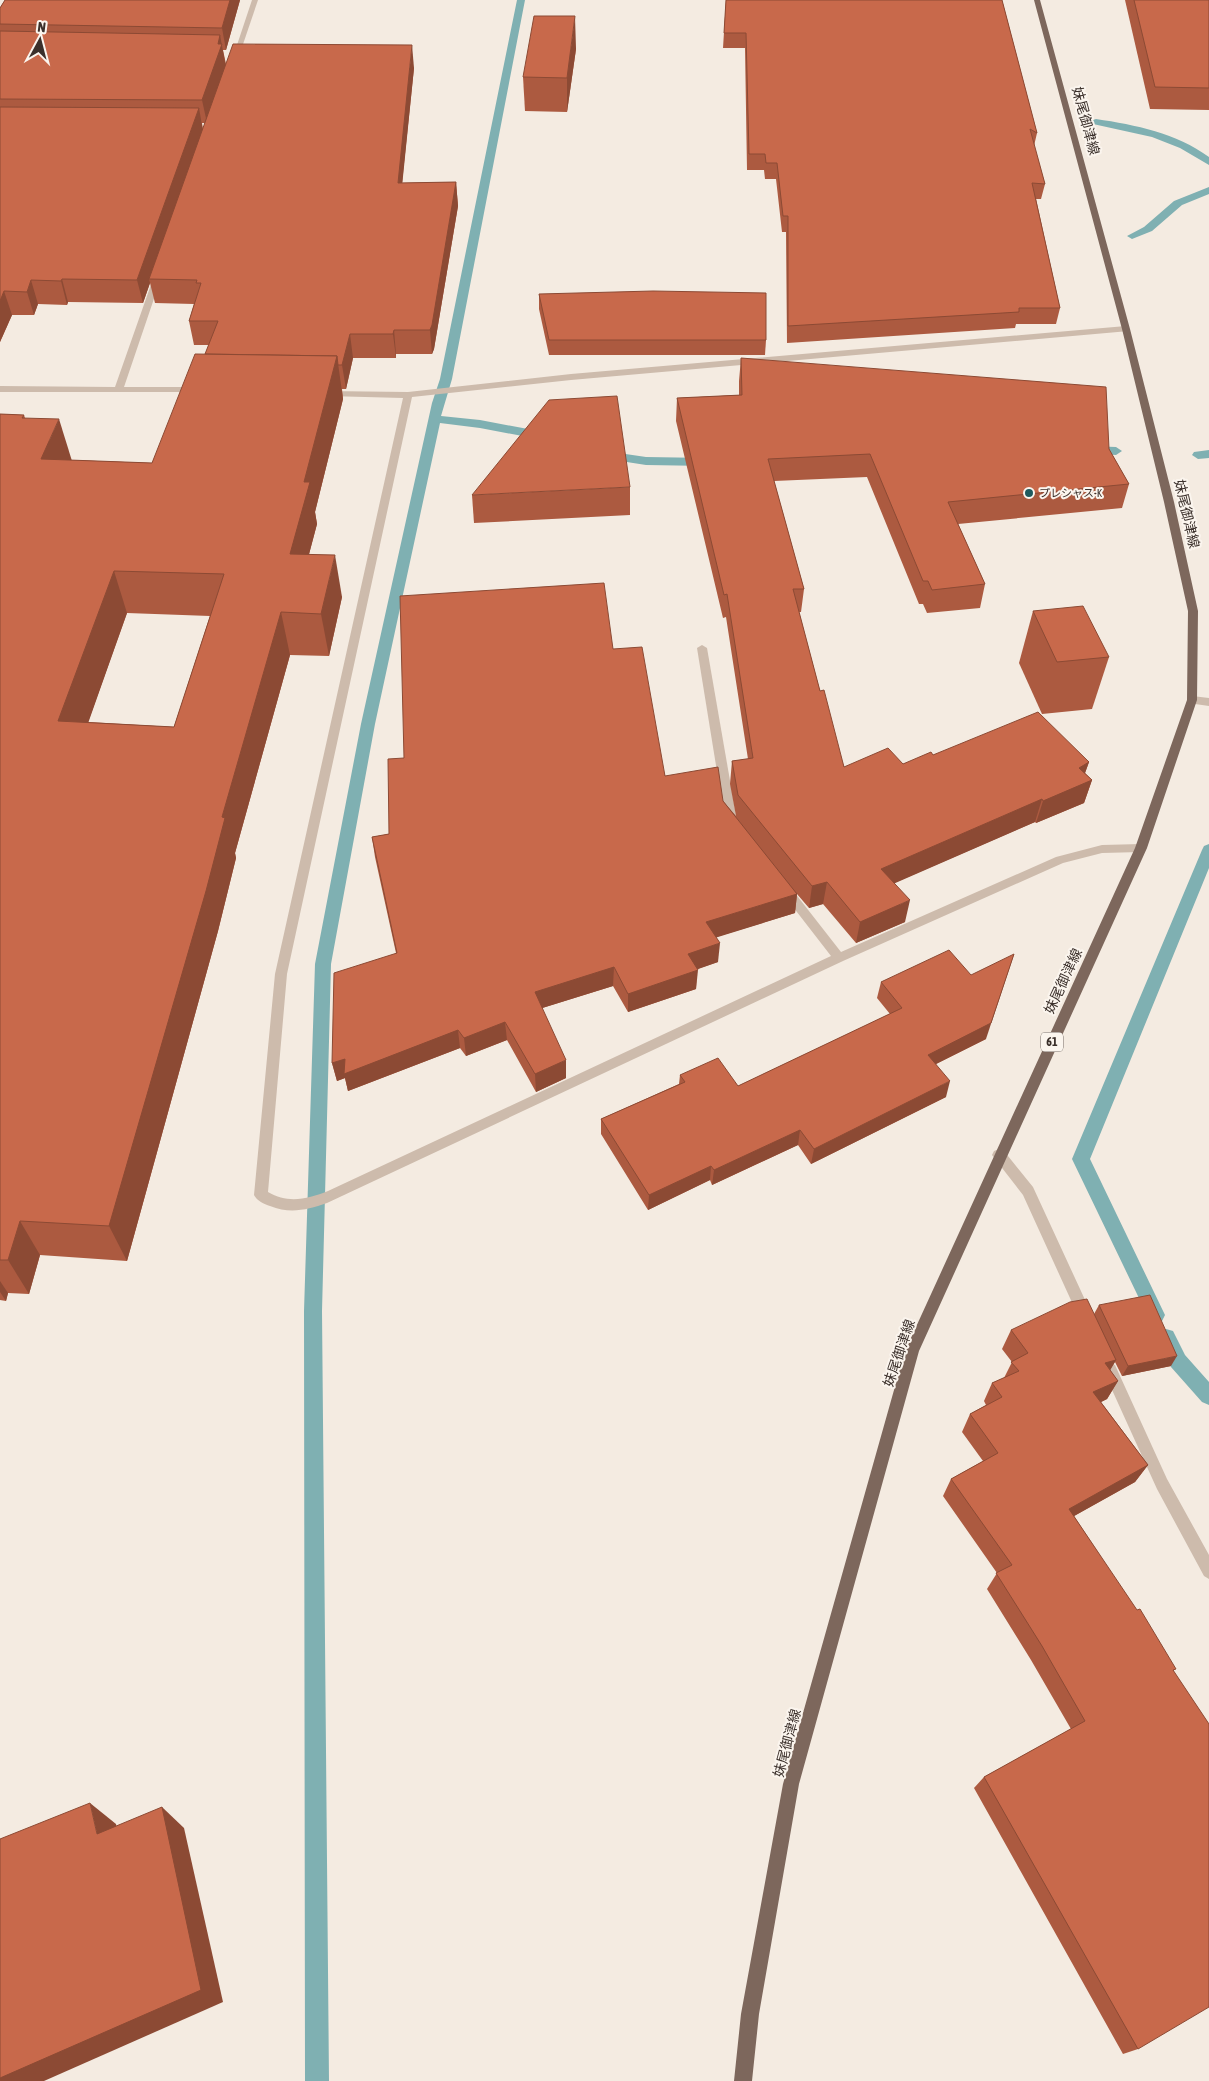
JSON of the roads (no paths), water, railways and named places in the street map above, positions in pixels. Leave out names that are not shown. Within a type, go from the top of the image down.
[{"type":"main road","name":"妹尾御津線","points":[[743,2081],[750,2014],[791,1784],[912,1352],[999,1155],[1141,848],[1180,741],[1192,700],[1193,611],[1169,502],[1126,329],[1037,0]]},
{"type":"street","points":[[230,72],[255,0]]},
{"type":"street","points":[[226,53],[236,54]]},
{"type":"street","points":[[119,389],[161,267]]},
{"type":"street","points":[[318,393],[408,395],[571,378],[1126,329]]},
{"type":"street","points":[[0,389],[208,391]]},
{"type":"street","points":[[408,395],[282,974],[261,1195],[272,1203],[290,1207],[325,1198],[839,958],[1060,860],[1102,849],[1141,848]]},
{"type":"street","points":[[702,648],[729,819],[735,826]]},
{"type":"street","points":[[1192,700],[1209,702]]},
{"type":"street","points":[[778,881],[839,958]]},
{"type":"street","points":[[999,1155],[1028,1191],[1089,1324]]},
{"type":"street","points":[[1105,1360],[1162,1484],[1209,1571]]},
{"type":"waterway","points":[[317,2081],[313,1311],[323,964],[368,724],[438,403],[446,379],[521,0]]},
{"type":"waterway","points":[[1096,122],[1155,134],[1184,146],[1209,162]]},
{"type":"waterway","points":[[1132,236],[1148,229],[1178,203],[1209,190]]},
{"type":"waterway","points":[[435,419],[480,424],[544,436]]},
{"type":"waterway","points":[[1089,450],[1116,451]]},
{"type":"waterway","points":[[1198,455],[1209,454]]},
{"type":"waterway","points":[[605,455],[646,461],[708,462]]},
{"type":"waterway","points":[[1156,1315],[1081,1159],[1209,850]]},
{"type":"waterway","points":[[1166,1337],[1178,1361],[1209,1396]]},
{"type":"place","name":"プレシャス-K","points":[[1029,493]]}]
